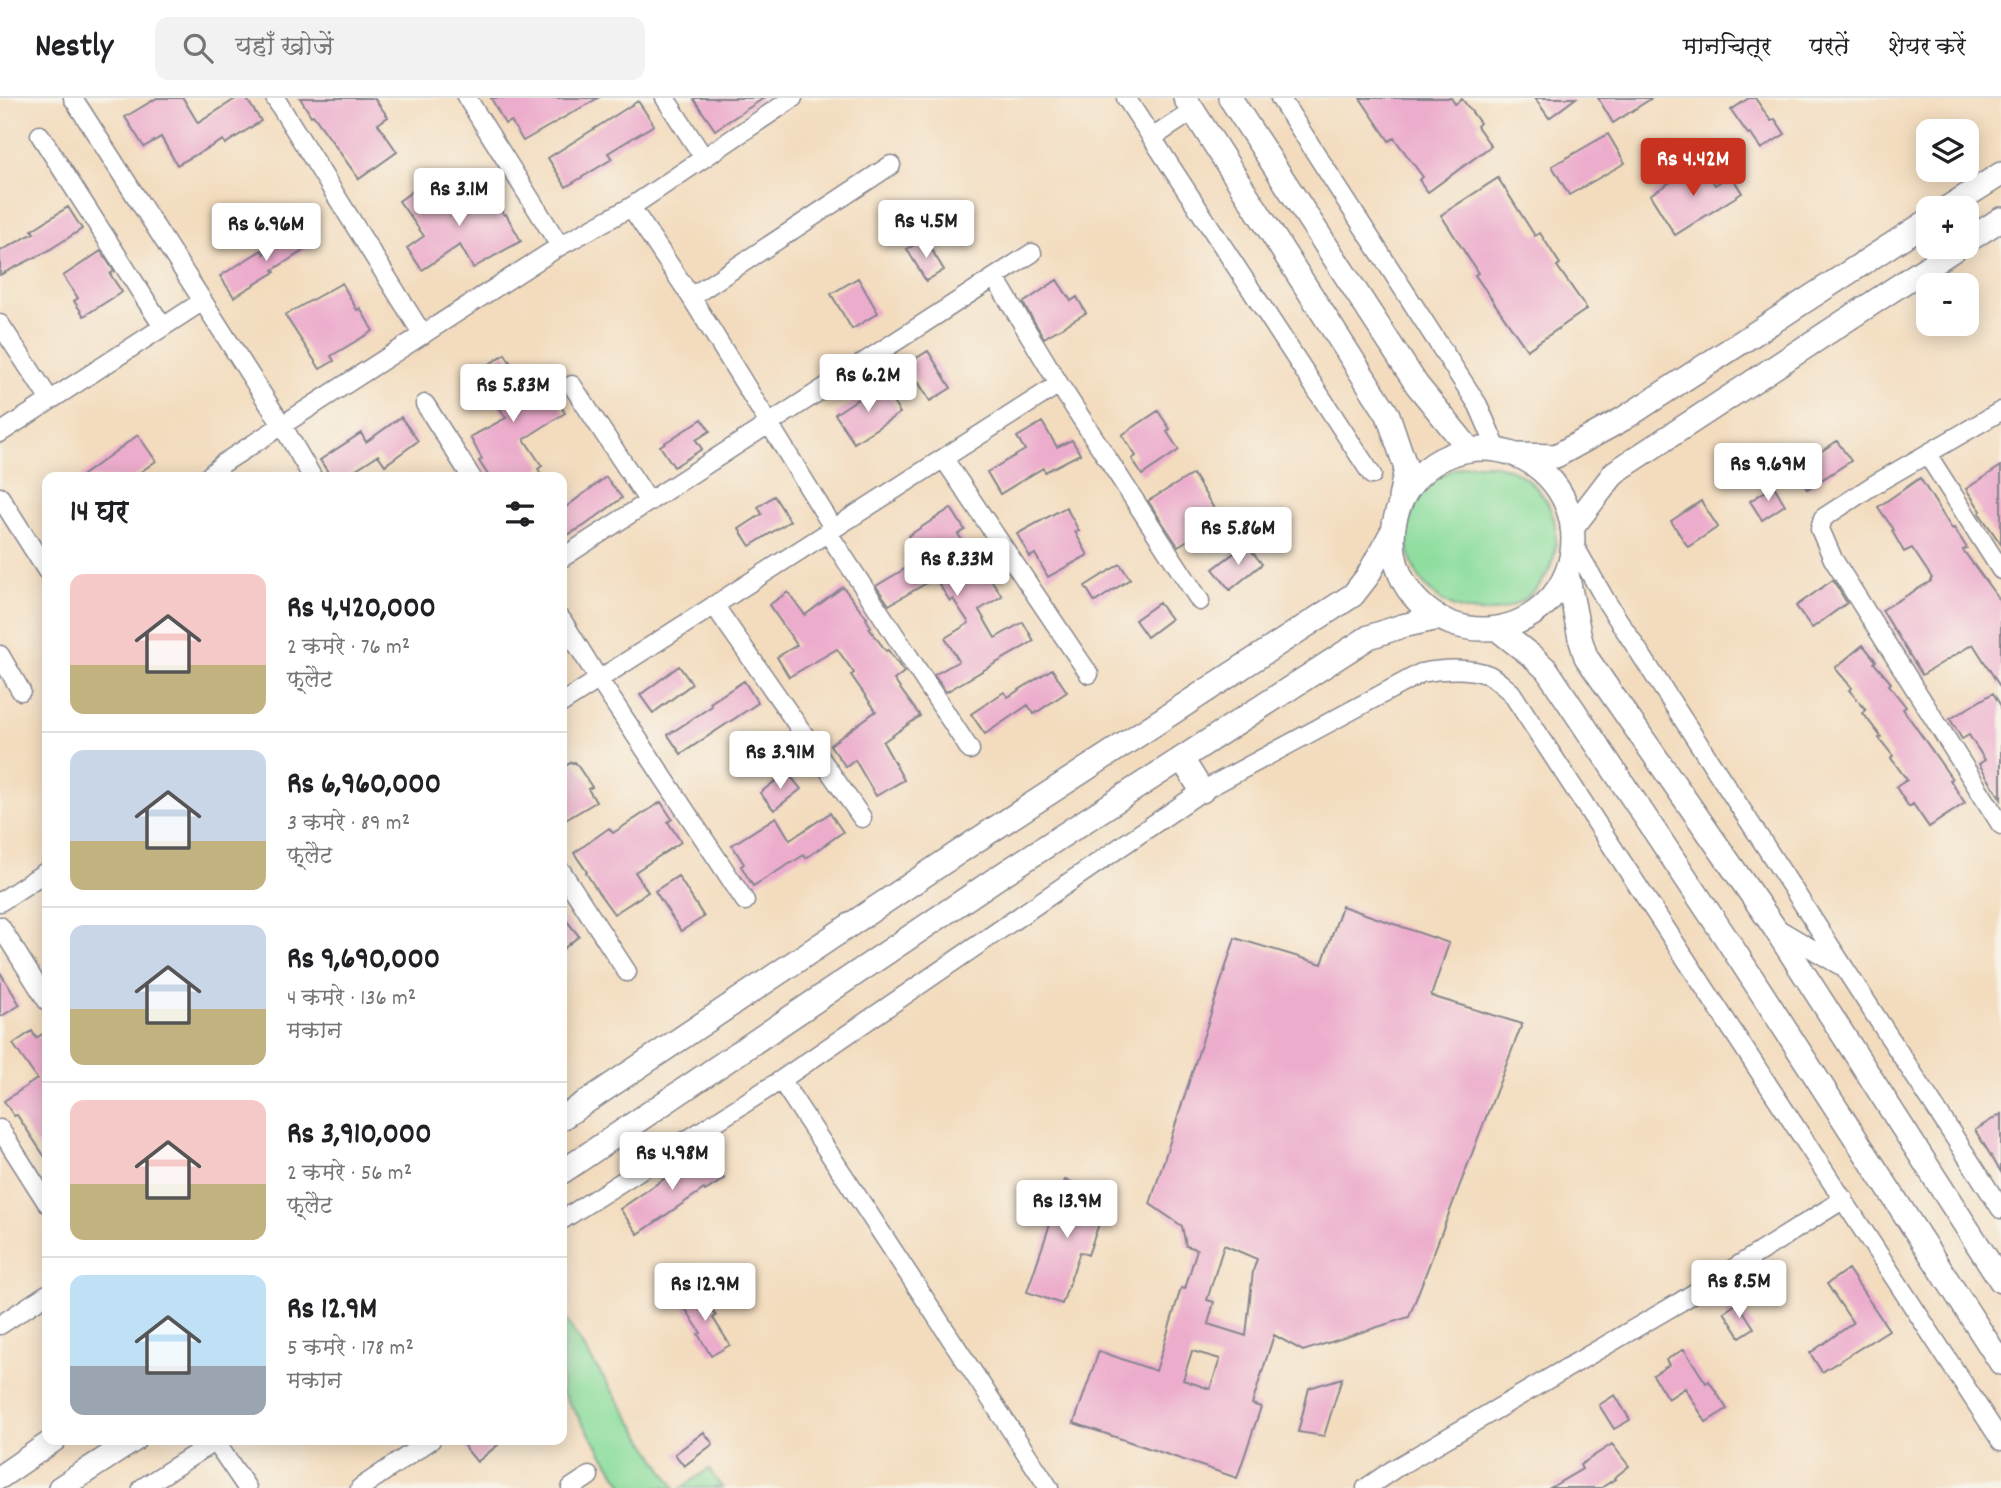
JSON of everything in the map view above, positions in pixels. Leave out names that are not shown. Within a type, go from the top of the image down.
[{"type":"street","points":[[73,98],[309,472]]},
{"type":"street","points":[[275,98],[423,335]]},
{"type":"street","points":[[467,98],[560,246]]},
{"type":"street","points":[[665,98],[705,158]]},
{"type":"street","points":[[214,472],[222,464],[560,246],[631,207],[793,98]]},
{"type":"street","points":[[1126,98],[1372,475]]},
{"type":"street","points":[[1230,98],[1417,385],[1470,450]]},
{"type":"street","points":[[1280,98],[1507,453],[1535,465],[1551,479],[1563,497],[1573,536],[1606,601],[2001,1209]]},
{"type":"street","points":[[1152,138],[1189,105],[1388,415],[1406,468],[1394,522],[1394,556],[1404,583],[1419,603],[1438,618],[1467,629],[1497,629],[1527,619],[1551,600],[1567,573]]},
{"type":"street","points":[[40,135],[163,327]]},
{"type":"street","points":[[691,297],[891,165]]},
{"type":"street","points":[[1966,196],[2001,174]]},
{"type":"street","points":[[631,207],[691,297],[831,531],[971,750]]},
{"type":"street","points":[[1979,233],[2001,219]]},
{"type":"street","points":[[567,1115],[986,835],[1353,595],[1367,577],[1406,491],[1424,471],[1446,457],[1470,450],[1556,456],[1623,419],[1916,228]]},
{"type":"street","points":[[567,555],[1032,253]]},
{"type":"street","points":[[1940,259],[1615,472],[1573,536],[1567,573],[1580,638],[1587,657],[1774,927],[2001,1281]]},
{"type":"street","points":[[995,278],[1059,384],[1200,601]]},
{"type":"street","points":[[0,433],[203,301]]},
{"type":"street","points":[[0,324],[50,400]]},
{"type":"street","points":[[567,700],[1059,384]]},
{"type":"street","points":[[572,385],[649,502]]},
{"type":"street","points":[[425,404],[468,472]]},
{"type":"street","points":[[2001,411],[1864,491],[1823,518],[1820,529],[1833,559],[2001,825]]},
{"type":"street","points":[[1927,454],[2001,569]]},
{"type":"street","points":[[944,458],[1089,674]]},
{"type":"street","points":[[0,497],[42,563]]},
{"type":"street","points":[[714,606],[862,818]]},
{"type":"street","points":[[567,1169],[997,878],[1369,637],[1438,618]]},
{"type":"street","points":[[567,628],[745,901]]},
{"type":"street","points":[[1497,629],[1547,670],[1728,941],[2001,1363]]},
{"type":"street","points":[[0,655],[21,691]]},
{"type":"street","points":[[567,1217],[781,1080],[1202,791],[1421,673],[1444,669],[1488,675],[1511,692],[2001,1441]]},
{"type":"street","points":[[1182,759],[1202,791]]},
{"type":"street","points":[[0,902],[42,875]]},
{"type":"street","points":[[567,880],[627,972]]},
{"type":"street","points":[[0,926],[42,993]]},
{"type":"street","points":[[1774,927],[1844,968]]},
{"type":"street","points":[[781,1080],[1049,1488]]},
{"type":"street","points":[[0,1129],[5,1149],[42,1197]]},
{"type":"street","points":[[1366,1488],[1680,1302],[1844,1199]]},
{"type":"street","points":[[0,1325],[42,1297]]},
{"type":"street","points":[[0,1477],[47,1445]]},
{"type":"street","points":[[60,1488],[126,1445]]},
{"type":"street","points":[[142,1488],[210,1445]]},
{"type":"street","points":[[219,1445],[247,1488]]},
{"type":"street","points":[[360,1488],[424,1445]]},
{"type":"street","points":[[571,1488],[589,1476]]},
{"type":"green space","points":[[1482,464],[1510,470],[1523,476],[1534,486],[1544,497],[1550,510],[1556,538],[1550,566],[1544,579],[1534,590],[1523,600],[1510,606],[1482,612],[1454,606],[1441,600],[1430,590],[1420,579],[1414,566],[1408,538],[1414,510],[1420,497],[1430,486],[1441,476],[1454,470]]},
{"type":"green space","points":[[567,1322],[675,1488],[625,1488],[567,1400]]},
{"type":"green space","points":[[709,1469],[722,1488],[681,1488]]},
{"type":"building","points":[[157,98],[183,98],[198,123],[237,98],[246,98],[261,121],[225,144],[223,140],[177,165],[161,137],[144,147],[125,117]]},
{"type":"building","points":[[300,98],[374,98],[388,117],[378,124],[397,152],[359,179]]},
{"type":"building","points":[[491,98],[598,98],[523,141],[511,121],[505,124]]},
{"type":"building","points":[[693,98],[764,98],[715,130]]},
{"type":"building","points":[[1360,98],[1451,98],[1455,104],[1462,99],[1480,123],[1477,126],[1491,146],[1428,192],[1419,180],[1423,177],[1394,138],[1389,141]]},
{"type":"building","points":[[1535,98],[1576,98],[1549,118]]},
{"type":"building","points":[[1598,98],[1652,98],[1613,123]]},
{"type":"building","points":[[1749,98],[1755,98],[1771,121],[1775,119],[1785,134],[1761,149],[1731,110]]},
{"type":"building","points":[[638,101],[654,125],[608,153],[612,159],[566,187],[548,158]]},
{"type":"building","points":[[1608,134],[1625,163],[1569,195],[1552,166]]},
{"type":"building","points":[[1701,163],[1715,185],[1731,175],[1742,193],[1675,235],[1650,195]]},
{"type":"building","points":[[1498,178],[1535,236],[1540,233],[1560,264],[1557,266],[1587,309],[1527,350],[1475,275],[1478,273],[1441,215]]},
{"type":"building","points":[[421,185],[442,213],[487,186],[521,241],[473,268],[460,245],[422,270],[407,248],[424,236],[399,201]]},
{"type":"building","points":[[68,207],[82,229],[46,252],[0,275],[0,251],[34,233],[32,230]]},
{"type":"building","points":[[307,227],[317,242],[234,297],[220,276],[262,250],[264,254]]},
{"type":"building","points":[[925,239],[944,270],[926,281],[907,249]]},
{"type":"building","points":[[101,251],[114,271],[110,274],[122,292],[84,316],[74,301],[78,298],[63,276]]},
{"type":"building","points":[[858,278],[878,313],[852,329],[831,294]]},
{"type":"building","points":[[1057,280],[1071,301],[1077,297],[1086,313],[1044,338],[1023,303]]},
{"type":"building","points":[[342,283],[373,331],[331,356],[334,361],[320,369],[285,315]]},
{"type":"building","points":[[928,351],[951,388],[930,401],[907,364]]},
{"type":"building","points":[[505,354],[534,400],[551,390],[565,413],[524,439],[542,466],[538,469],[540,472],[486,472],[479,461],[482,459],[470,437],[506,418],[477,372]]},
{"type":"building","points":[[881,384],[900,413],[854,443],[835,414]]},
{"type":"building","points":[[1158,411],[1179,450],[1142,475],[1132,459],[1136,456],[1122,435]]},
{"type":"building","points":[[401,417],[418,441],[385,465],[378,455],[351,472],[328,472],[320,460],[361,433],[366,442]]},
{"type":"building","points":[[702,419],[710,431],[696,440],[702,449],[674,467],[660,446]]},
{"type":"building","points":[[1042,422],[1057,447],[1072,440],[1080,454],[1045,472],[1043,468],[1000,494],[987,472],[1025,450],[1017,437]]},
{"type":"building","points":[[138,435],[156,461],[140,472],[87,472]]},
{"type":"building","points":[[1837,441],[1851,461],[1807,489],[1794,469]]},
{"type":"building","points":[[2001,466],[2001,544],[1966,489]]},
{"type":"building","points":[[1193,474],[1221,520],[1178,546],[1148,501]]},
{"type":"building","points":[[606,477],[622,498],[567,535],[567,506]]},
{"type":"building","points":[[1920,478],[1967,548],[1963,550],[2001,602],[2001,688],[1973,644],[1922,675],[1882,610],[1932,578],[1912,548],[1904,552],[1892,531],[1894,530],[1878,507]]},
{"type":"building","points":[[1774,486],[1785,505],[1762,520],[1750,501]]},
{"type":"building","points":[[774,496],[790,521],[750,546],[739,529],[762,514],[758,507]]},
{"type":"building","points":[[1701,501],[1718,527],[1688,547],[1671,521]]},
{"type":"building","points":[[1066,507],[1079,531],[1075,532],[1088,555],[1048,577],[1035,554],[1030,557],[1017,534]]},
{"type":"building","points":[[951,508],[965,530],[958,534],[988,580],[990,578],[1002,596],[979,610],[995,638],[1023,622],[1034,641],[946,692],[934,675],[959,661],[945,638],[969,623],[935,578],[889,605],[876,586],[923,558],[908,536]]},
{"type":"building","points":[[1246,544],[1262,564],[1230,590],[1213,569]]},
{"type":"building","points":[[1120,564],[1130,579],[1095,602],[1085,586]]},
{"type":"building","points":[[1833,580],[1847,603],[1812,628],[1796,606]]},
{"type":"building","points":[[843,587],[867,618],[871,627],[869,628],[904,672],[894,680],[920,716],[883,742],[904,780],[876,796],[855,760],[846,767],[830,745],[876,711],[837,649],[789,677],[777,657],[797,645],[769,605],[788,592],[805,615]]},
{"type":"building","points":[[1159,603],[1171,619],[1147,637],[1135,620]]},
{"type":"building","points":[[1863,645],[1891,683],[1889,685],[1906,707],[1903,709],[1952,779],[1950,780],[1965,803],[1929,827],[1913,804],[1909,807],[1896,787],[1907,780],[1863,713],[1866,710],[1849,690],[1852,688],[1835,668]]},
{"type":"building","points":[[679,666],[692,684],[653,713],[640,695]]},
{"type":"building","points":[[1052,669],[1067,692],[1034,714],[1028,705],[985,734],[971,714],[1004,692],[1008,697]]},
{"type":"building","points":[[744,681],[758,703],[681,754],[668,735]]},
{"type":"building","points":[[1993,693],[2001,706],[2001,799],[1979,764],[1985,760],[1969,735],[1962,739],[1950,719]]},
{"type":"building","points":[[575,762],[592,787],[588,789],[596,802],[567,819],[567,765]]},
{"type":"building","points":[[787,772],[801,789],[774,810],[760,793]]},
{"type":"building","points":[[661,802],[672,819],[668,822],[681,842],[635,872],[648,892],[614,914],[574,853],[609,828],[613,833]]},
{"type":"building","points":[[830,813],[843,832],[806,858],[804,855],[753,886],[732,845],[776,817],[790,840]]},
{"type":"building","points":[[678,876],[704,917],[681,931],[655,891]]},
{"type":"building","points":[[1342,906],[1449,943],[1431,996],[1522,1024],[1409,1317],[1303,1351],[1274,1335],[1252,1404],[1261,1407],[1237,1478],[1074,1423],[1099,1351],[1156,1371],[1181,1288],[1185,1289],[1197,1249],[1186,1246],[1182,1226],[1150,1204],[1235,938],[1322,964]],"holes":[[[1224,1245],[1257,1259],[1253,1271],[1246,1336],[1208,1324],[1214,1302],[1207,1300]],[[1192,1351],[1220,1359],[1210,1389],[1183,1380]]]},
{"type":"building","points":[[567,921],[579,936],[567,946]]},
{"type":"building","points":[[0,972],[20,1005],[0,1017]]},
{"type":"building","points":[[32,1031],[36,1038],[42,1034],[42,1152],[17,1115],[14,1116],[4,1101],[37,1079],[13,1044]]},
{"type":"building","points":[[2001,1114],[2001,1172],[1975,1130]]},
{"type":"building","points":[[705,1151],[724,1179],[705,1191],[704,1189],[638,1234],[620,1209]]},
{"type":"building","points":[[1065,1180],[1109,1195],[1088,1255],[1080,1252],[1062,1304],[1027,1292]]},
{"type":"building","points":[[1848,1269],[1889,1330],[1822,1372],[1810,1353],[1853,1323],[1827,1284]]},
{"type":"building","points":[[691,1289],[699,1302],[705,1299],[730,1345],[711,1356],[698,1334],[701,1333],[678,1297]]},
{"type":"building","points":[[1738,1303],[1754,1328],[1740,1337],[1724,1312]]},
{"type":"building","points":[[1684,1349],[1727,1409],[1706,1422],[1685,1388],[1668,1399],[1653,1375],[1669,1365],[1666,1360]]},
{"type":"building","points":[[1342,1378],[1324,1436],[1298,1432],[1309,1388]]},
{"type":"building","points":[[1615,1395],[1630,1420],[1614,1429],[1599,1405]]},
{"type":"building","points":[[704,1432],[713,1444],[684,1466],[675,1454]]},
{"type":"building","points":[[1612,1444],[1629,1466],[1615,1479],[1601,1488],[1550,1488],[1582,1469],[1580,1465]]},
{"type":"building","points":[[463,1445],[498,1445],[477,1462]]}]
